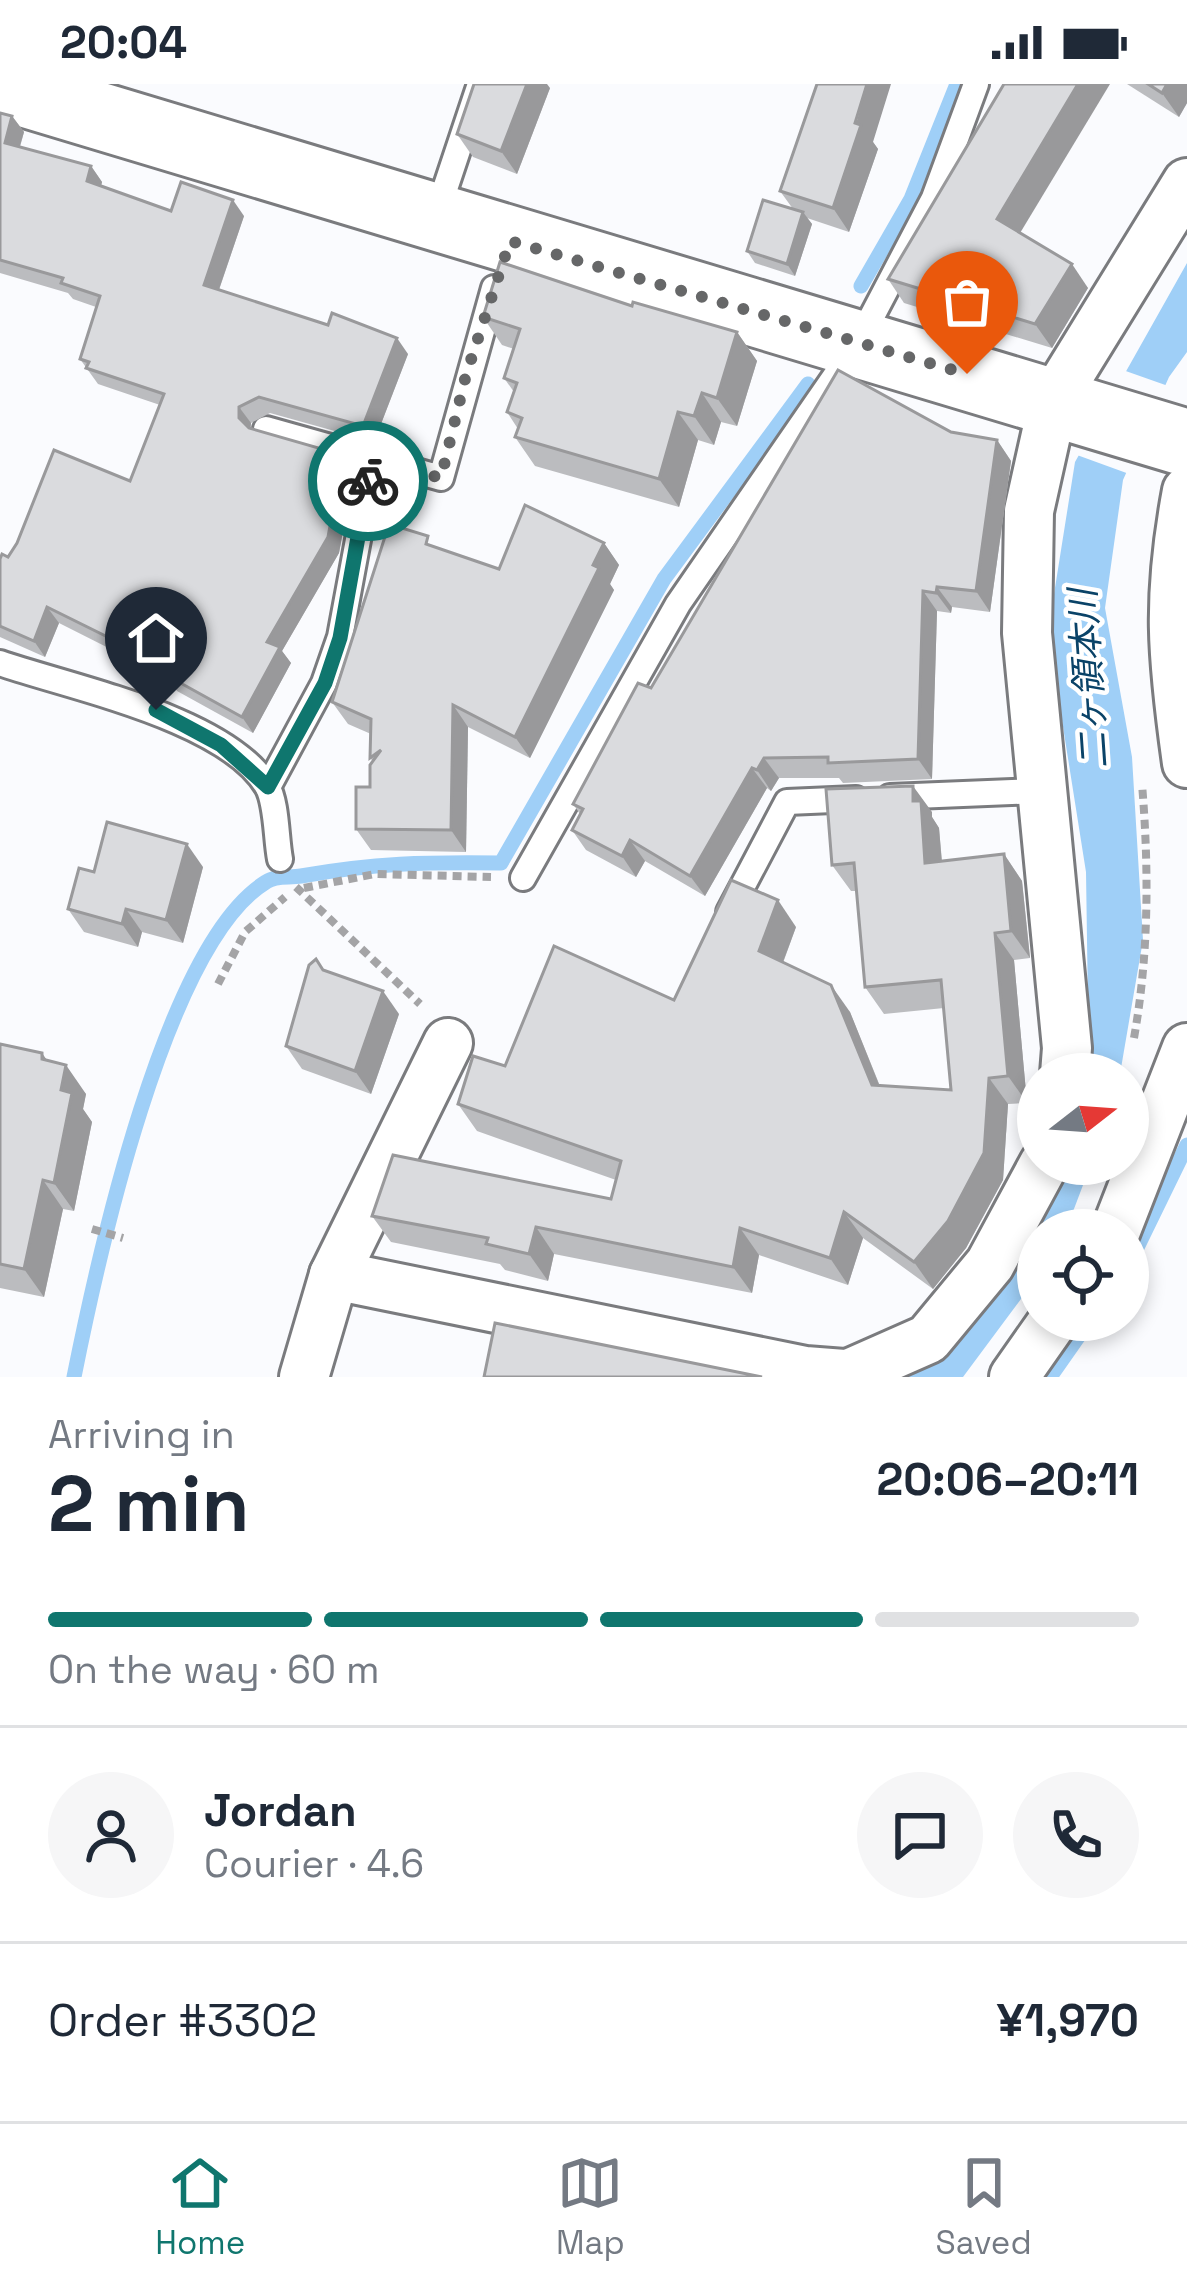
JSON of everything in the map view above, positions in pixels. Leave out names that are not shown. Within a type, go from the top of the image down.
[{"type":"street","points":[[0,86],[1066,404],[1184,458],[1180,573],[1170,638],[1187,763]]},
{"type":"street","points":[[1066,1053],[1038,791],[1027,633],[1029,511],[1066,404],[1187,183]]},
{"type":"street","points":[[304,1377],[334,1275],[448,1043]]},
{"type":"street","points":[[1124,1209],[1187,1048]]},
{"type":"street","points":[[334,1275],[843,1376],[928,1339],[990,1264],[1033,1185]]},
{"type":"street","points":[[1014,1377],[1039,1341]]},
{"type":"lane","points":[[435,218],[480,84]]},
{"type":"lane","points":[[523,878],[678,604],[859,343],[934,198],[976,84]]},
{"type":"lane","points":[[266,429],[441,478],[466,375],[510,241]]},
{"type":"lane","points":[[280,859],[268,787],[325,683],[340,638],[373,459]]},
{"type":"lane","points":[[0,664],[156,710],[221,745],[268,787]]},
{"type":"lane","points":[[724,920],[787,802],[1038,791]]},
{"type":"path","points":[[218,984],[245,932],[274,902],[297,890],[375,874],[523,878]]},
{"type":"path","points":[[297,890],[414,995],[448,1043]]},
{"type":"path","points":[[92,1229],[123,1238]]},
{"type":"water","name":"二ヶ領本川","points":[[1187,263],[1187,352],[1169,377],[1123,480],[1105,608],[1132,757],[1143,940],[1124,1053],[1089,1053],[1086,872],[1048,632],[1075,462]]},
{"type":"water","points":[[1057,1185],[1083,1185],[1074,1209],[1046,1209]]},
{"type":"water","points":[[1017,1258],[1017,1304],[963,1377],[906,1377],[953,1333]]},
{"type":"pier","points":[[1120,369],[1171,387],[1132,475],[1077,455]]},
{"type":"building","points":[[474,84],[527,84],[501,151],[457,134]]},
{"type":"building","points":[[817,84],[867,84],[855,123],[861,125],[833,208],[780,191]]},
{"type":"building","points":[[1004,84],[1078,84],[997,219],[1072,264],[1035,324],[888,279]]},
{"type":"building","points":[[0,113],[12,116],[5,143],[91,166],[87,181],[171,211],[181,182],[233,200],[204,285],[328,325],[332,313],[397,338],[363,426],[259,397],[239,407],[239,418],[249,428],[343,455],[328,537],[267,642],[280,647],[242,717],[166,675],[170,668],[47,607],[34,641],[0,626],[0,559],[2,554],[8,557],[17,543],[54,450],[130,481],[164,394],[86,368],[89,362],[80,359],[100,296],[61,283],[63,278],[0,260]]},
{"type":"building","points":[[763,200],[803,212],[787,264],[747,251]]},
{"type":"building","points":[[500,262],[632,306],[633,302],[737,332],[717,398],[702,393],[694,416],[678,412],[659,479],[515,437],[522,418],[507,412],[517,383],[504,378],[520,329],[483,317]]},
{"type":"building","points":[[838,370],[951,432],[997,440],[976,591],[937,587],[936,593],[923,591],[918,759],[828,763],[828,757],[764,758],[757,770],[752,768],[690,876],[630,840],[622,856],[572,830],[583,809],[573,804],[638,683],[651,688]]},
{"type":"building","points":[[525,505],[604,543],[593,565],[599,568],[515,737],[453,705],[451,830],[356,829],[356,787],[370,787],[370,765],[381,750],[370,758],[371,719],[332,702],[389,524],[428,536],[426,544],[499,569]]},
{"type":"building","points":[[913,786],[913,801],[921,801],[925,863],[1004,854],[1011,931],[995,933],[1008,1076],[989,1078],[984,1153],[948,1221],[914,1262],[844,1212],[830,1258],[740,1228],[733,1267],[536,1227],[529,1254],[486,1244],[488,1238],[372,1216],[393,1155],[611,1199],[621,1161],[458,1104],[473,1056],[505,1066],[554,946],[674,1000],[731,880],[778,900],[759,951],[831,985],[872,1085],[951,1090],[941,980],[865,987],[854,863],[832,865],[826,789]]},
{"type":"building","points":[[107,822],[187,844],[166,920],[126,909],[122,924],[68,909],[79,868],[94,872]]},
{"type":"building","points":[[316,959],[323,970],[383,991],[355,1071],[286,1046],[309,965]]},
{"type":"building","points":[[0,1044],[42,1053],[42,1059],[66,1065],[61,1090],[72,1093],[54,1183],[43,1180],[24,1269],[0,1264]]},
{"type":"building","points":[[495,1323],[762,1377],[484,1377]]},
{"type":"waterway","points":[[861,286],[911,199],[957,84]]},
{"type":"waterway","points":[[74,1377],[118,1186],[141,1110],[197,969],[230,916],[274,878],[400,864],[501,863],[664,579],[808,384]]},
{"type":"waterway","points":[[1149,1223],[1187,1145]]},
{"type":"waterway","points":[[1050,1377],[1075,1341]]},
{"type":"way so far","points":[[368,481],[373,459],[441,478],[466,375],[510,241],[967,374]]},
{"type":"route","points":[[156,710],[221,745],[268,787],[325,683],[340,638],[368,481]]}]
